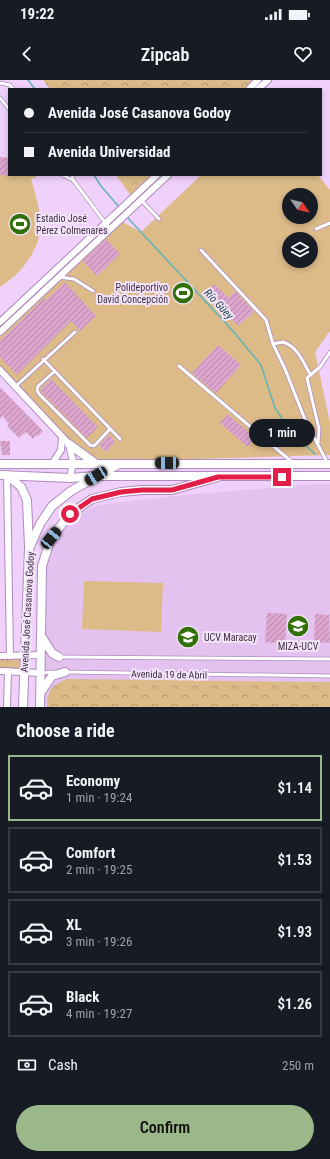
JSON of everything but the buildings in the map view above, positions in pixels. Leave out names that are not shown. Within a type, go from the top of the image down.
[{"type":"street","points":[[250,88],[258,80]]},
{"type":"street","points":[[259,88],[268,80]]},
{"type":"street","points":[[0,322],[156,176]]},
{"type":"street","points":[[0,332],[167,176]]},
{"type":"street","points":[[0,370],[62,438],[95,463]]},
{"type":"street","points":[[52,464],[61,450],[62,438]]},
{"type":"street","points":[[69,444],[73,462],[70,478]]},
{"type":"street","points":[[0,464],[52,464],[73,462],[329,464]]},
{"type":"street","name":"Avenida José Casanova Godoy","points":[[23,707],[29,549],[40,524],[52,506],[71,491],[119,463]]},
{"type":"street","points":[[4,475],[70,478],[96,476],[330,476]]},
{"type":"street","points":[[4,475],[21,486],[27,500],[29,549]]},
{"type":"street","points":[[4,475],[10,656]]},
{"type":"street","name":"Avenida José Casanova Godoy","points":[[40,707],[42,566],[51,538],[70,514],[92,499],[121,492],[172,490],[218,477]]},
{"type":"street","points":[[0,574],[7,572]]},
{"type":"street","points":[[41,636],[52,653],[59,657]]},
{"type":"street","name":"Avenida 19 de Abril","points":[[0,656],[40,655]]},
{"type":"street","name":"Avenida 19 de Abril","points":[[0,671],[40,673]]},
{"type":"street","points":[[7,707],[8,671]]},
{"type":"street","points":[[39,695],[52,676],[64,672]]},
{"type":"lane","points":[[0,83],[10,85],[12,88]]},
{"type":"lane","points":[[0,98],[8,108]]},
{"type":"lane","points":[[64,176],[73,180]]},
{"type":"lane","points":[[72,176],[73,180],[110,229]]},
{"type":"lane","points":[[141,200],[159,219]]},
{"type":"lane","points":[[316,229],[330,223]]},
{"type":"lane","points":[[201,250],[266,320],[273,344],[285,369],[306,422],[329,464]]},
{"type":"lane","points":[[58,277],[78,280],[93,291]]},
{"type":"lane","points":[[16,386],[43,359],[75,332]]},
{"type":"lane","points":[[273,344],[283,342],[292,347],[299,355],[310,374]]},
{"type":"lane","points":[[318,443],[319,429],[307,380],[310,374],[320,367],[330,352]]},
{"type":"lane","points":[[43,359],[120,439]]},
{"type":"lane","points":[[179,366],[293,464]]},
{"type":"lane","points":[[54,371],[38,386],[38,394],[90,445],[94,446],[110,429]]},
{"type":"lane","name":"Avenida 19 de Abril","points":[[40,655],[59,657],[330,659]]},
{"type":"lane","name":"Avenida 19 de Abril","points":[[40,673],[64,672],[330,676]]},
{"type":"shaded area","name":"UCV Maracay","points":[[314,484],[330,484],[330,707],[44,707],[47,566],[53,547],[64,529],[79,514],[98,505],[176,496]]},
{"type":"green space","points":[[43,80],[253,80],[245,88],[49,88]]},
{"type":"green space","name":"Estadio José Pérez Colmenares","points":[[0,157],[8,158],[8,176],[36,176],[36,178],[31,178],[40,215],[40,226],[39,237],[30,257],[17,274],[0,287]]},
{"type":"green space","points":[[117,176],[152,176],[131,196]]},
{"type":"green space","name":"Polideportivo David Concepción","points":[[200,176],[319,176],[330,190],[330,331],[315,352],[330,423],[330,455],[90,462],[0,368],[0,326],[117,219],[141,232]]},
{"type":"green space","points":[[84,581],[163,583],[161,632],[82,629]]},
{"type":"green space","points":[[0,658],[22,658],[22,670],[0,669]]},
{"type":"green space","points":[[67,679],[330,682],[330,707],[47,707],[48,696],[51,689]]},
{"type":"waterway","name":"Río Güey","points":[[28,80],[34,88]]},
{"type":"waterway","name":"Río Güey","points":[[95,176],[101,186],[120,208]]},
{"type":"waterway","name":"Río Güey","points":[[127,217],[233,331],[261,365],[275,408],[293,434],[315,454]]},
{"type":"place","name":"Estadio José Pérez Colmenares","points":[[20,224]]},
{"type":"place","name":"Polideportivo David Concepción","points":[[183,293]]},
{"type":"place","name":"MIZA-UCV","points":[[298,626]]},
{"type":"place","name":"UCV Maracay","points":[[188,637]]},
{"type":"route","points":[[70,514],[92,499],[121,492],[172,490],[218,477],[282,477]]}]
